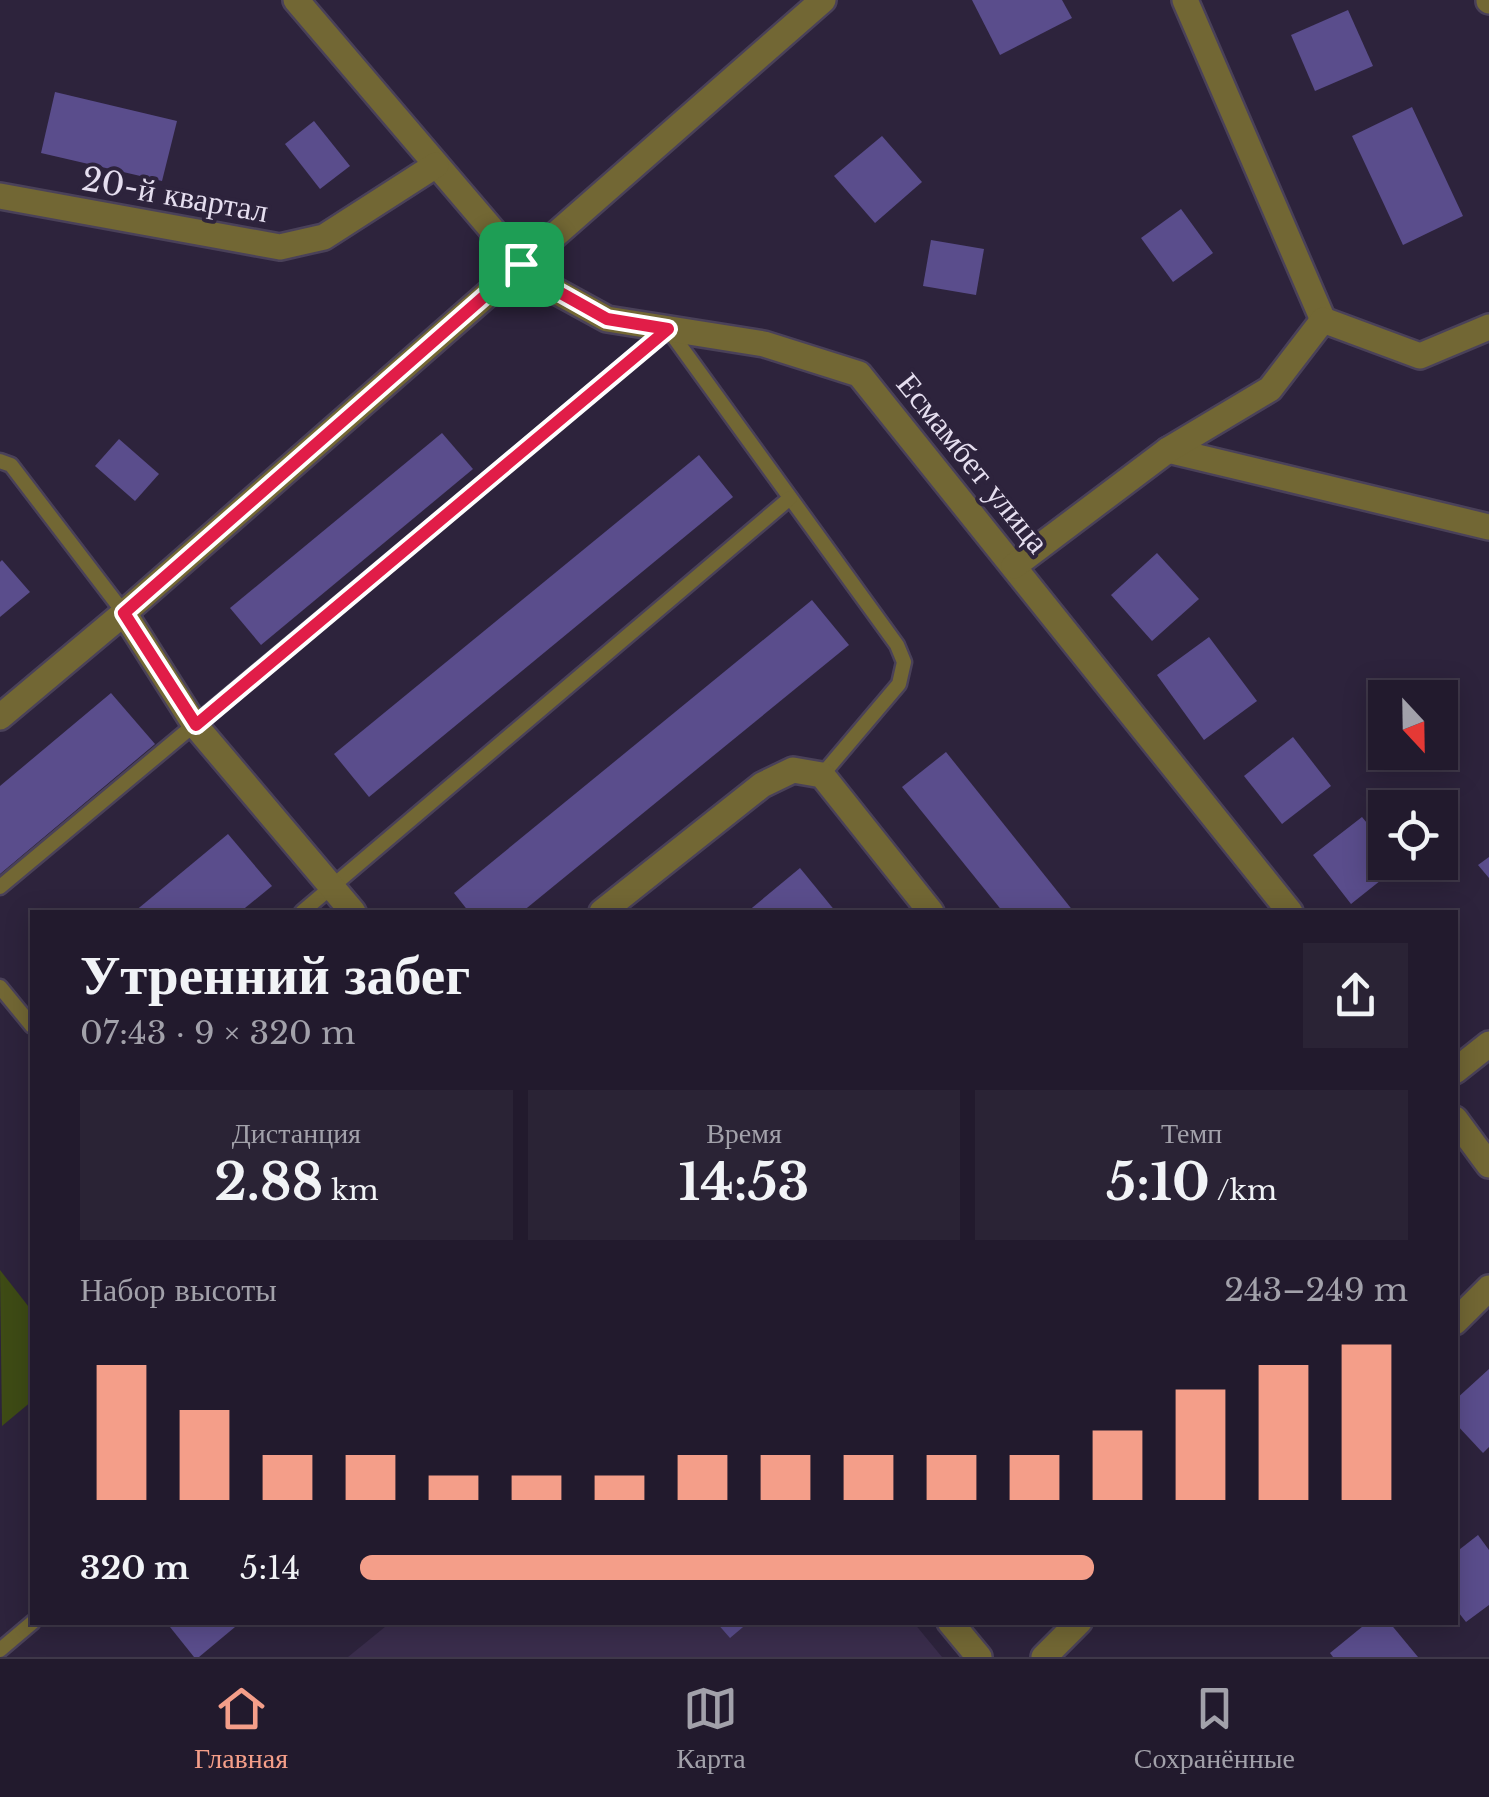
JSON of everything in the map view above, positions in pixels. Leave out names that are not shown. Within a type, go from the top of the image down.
[{"type":"street","name":"Есмамбет улица","points":[[296,0],[534,278],[607,319],[764,344],[859,374],[1014,566],[1277,908]]},
{"type":"street","points":[[0,717],[124,613],[823,0]]},
{"type":"street","points":[[1185,0],[1323,320],[1420,356],[1489,327]]},
{"type":"street","name":"20-й квартал","points":[[0,196],[280,247],[324,237],[436,164]]},
{"type":"street","points":[[1014,566],[1168,450],[1270,389],[1323,320]]},
{"type":"street","points":[[1168,450],[1489,527]]},
{"type":"street","points":[[124,613],[196,725],[351,910]]},
{"type":"street","points":[[605,910],[762,785],[793,770],[822,775],[929,910]]},
{"type":"street","points":[[1458,1069],[1489,1044]]},
{"type":"street","points":[[1458,1123],[1487,1160]]},
{"type":"street","points":[[1458,1319],[1489,1288]]},
{"type":"street","points":[[952,1625],[979,1657]]},
{"type":"street","points":[[1044,1657],[1076,1625]]},
{"type":"lane","points":[[0,887],[668,329],[896,645],[904,662],[898,684],[822,775]]},
{"type":"lane","points":[[0,462],[11,465],[124,613]]},
{"type":"lane","points":[[304,910],[790,498]]},
{"type":"lane","points":[[0,988],[30,1024]]},
{"type":"lane","points":[[0,1650],[30,1625]]},
{"type":"shaded area","points":[[387,1625],[916,1625],[942,1657],[348,1657]]},
{"type":"green space","points":[[0,1270],[30,1308],[30,1403],[2,1426]]},
{"type":"building","points":[[972,0],[1062,0],[1072,18],[1000,55]]},
{"type":"building","points":[[1348,10],[1373,66],[1315,91],[1291,35]]},
{"type":"building","points":[[55,92],[177,121],[162,181],[41,153]]},
{"type":"building","points":[[1412,107],[1463,216],[1403,245],[1352,136]]},
{"type":"building","points":[[314,121],[350,166],[320,189],[285,144]]},
{"type":"building","points":[[882,136],[922,182],[875,223],[834,176]]},
{"type":"building","points":[[1181,209],[1213,253],[1173,282],[1141,238]]},
{"type":"building","points":[[931,240],[984,249],[976,295],[923,286]]},
{"type":"building","points":[[442,433],[473,469],[261,645],[230,608]]},
{"type":"building","points":[[119,439],[159,474],[135,501],[95,466]]},
{"type":"building","points":[[699,455],[733,497],[369,797],[334,754]]},
{"type":"building","points":[[1157,553],[1199,599],[1152,641],[1111,595]]},
{"type":"building","points":[[0,562],[30,592],[0,617]]},
{"type":"building","points":[[812,600],[849,645],[524,910],[467,910],[454,893]]},
{"type":"building","points":[[1209,637],[1257,701],[1204,740],[1157,675]]},
{"type":"building","points":[[111,693],[155,744],[0,874],[0,786]]},
{"type":"building","points":[[1293,737],[1331,786],[1282,824],[1244,776]]},
{"type":"building","points":[[946,752],[1072,910],[1001,910],[902,787]]},
{"type":"building","points":[[1362,817],[1368,824],[1368,880],[1381,880],[1351,904],[1313,855]]},
{"type":"building","points":[[228,834],[272,886],[242,910],[136,910]]},
{"type":"building","points":[[1489,857],[1489,878],[1478,865]]},
{"type":"building","points":[[800,868],[834,910],[749,910]]},
{"type":"building","points":[[1489,1369],[1489,1447],[1483,1453],[1458,1426],[1458,1397]]},
{"type":"building","points":[[1478,1535],[1489,1550],[1489,1605],[1466,1622],[1458,1612],[1458,1551]]},
{"type":"building","points":[[168,1625],[237,1625],[199,1657],[194,1657]]},
{"type":"building","points":[[719,1625],[745,1625],[730,1638]]},
{"type":"building","points":[[1364,1625],[1391,1625],[1418,1657],[1333,1657],[1330,1653]]},
{"type":"route","points":[[521,264],[534,278],[607,319],[668,329],[196,725],[124,613],[521,264]]}]
